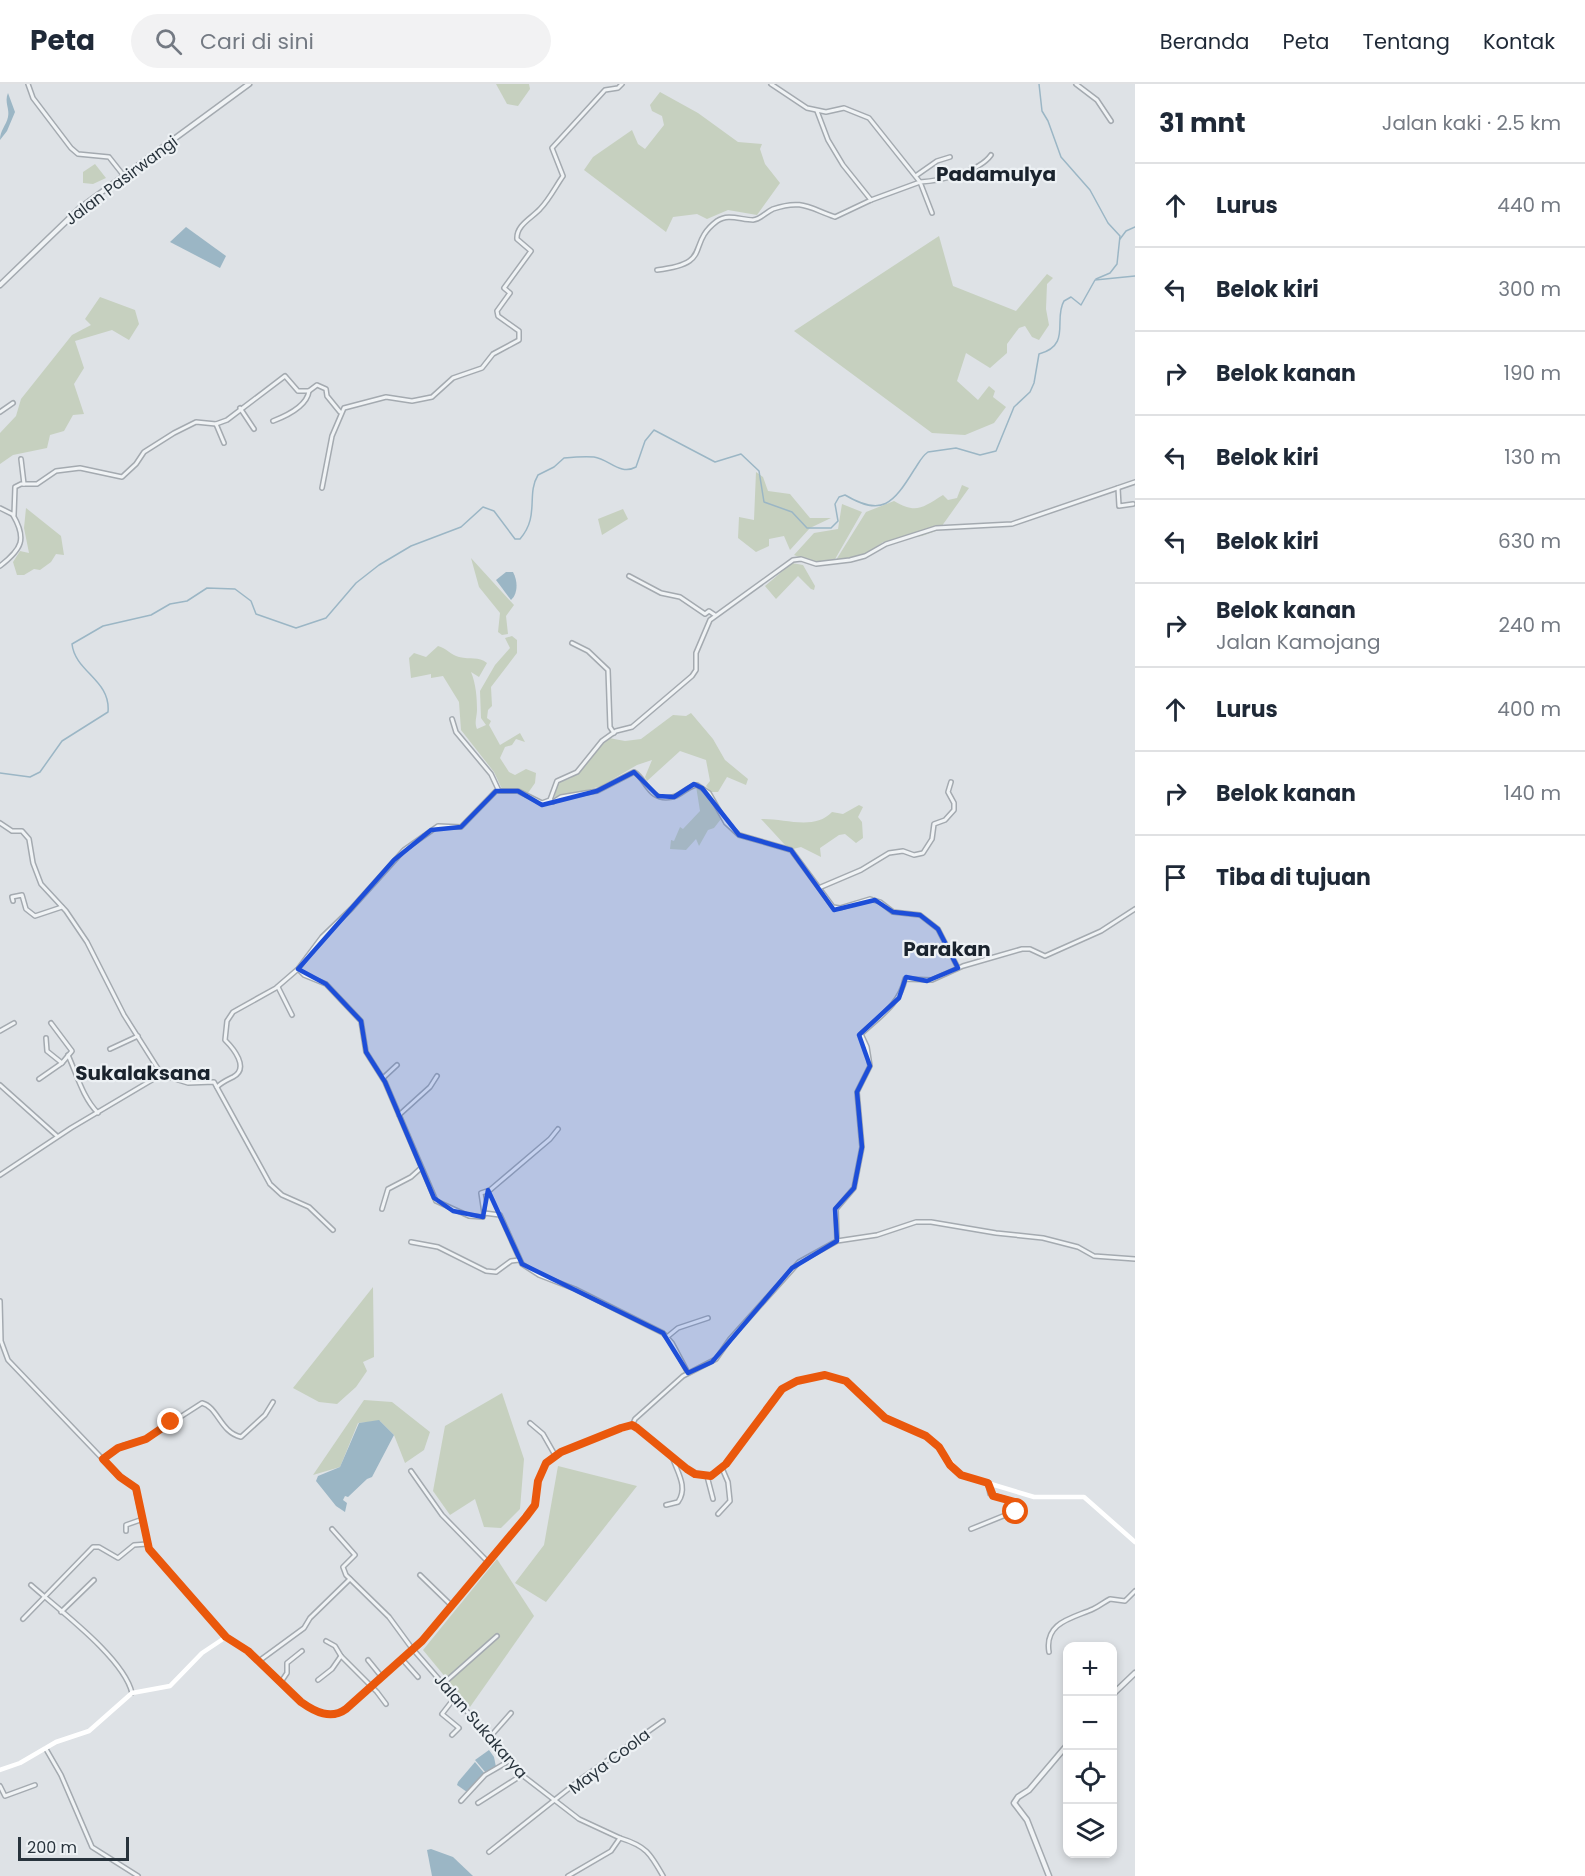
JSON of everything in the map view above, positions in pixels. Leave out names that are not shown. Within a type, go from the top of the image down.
[{"type":"main road","points":[[0,1770],[14,1766],[56,1742],[92,1728],[132,1693],[170,1686],[202,1653],[226,1637],[236,1641],[301,1702],[321,1713],[333,1715],[342,1712],[414,1649],[452,1606],[535,1505],[542,1468],[555,1455],[632,1425],[695,1474],[707,1476],[722,1468],[776,1395],[787,1385],[806,1378],[834,1376],[846,1381],[885,1418],[917,1430],[935,1442],[957,1472],[1040,1498],[1084,1497],[1135,1542]]},
{"type":"street","points":[[28,84],[33,98],[71,148],[78,153],[109,157],[124,177]]},
{"type":"street","name":"Jalan Pasirwangi","points":[[0,285],[66,220],[249,84]]},
{"type":"street","points":[[322,488],[332,436],[340,412],[351,405],[386,397],[412,401],[432,397],[453,378],[482,368],[493,354],[519,340],[519,331],[498,315],[497,311],[510,293],[504,288],[531,251],[518,239],[519,230],[531,215],[539,210],[562,176],[552,148],[604,90],[618,88],[622,84]]},
{"type":"street","points":[[771,84],[807,108],[817,111],[844,108],[869,118],[917,175],[933,213]]},
{"type":"street","points":[[1076,84],[1097,100],[1111,121]]},
{"type":"street","points":[[817,111],[828,140],[843,165],[871,200]]},
{"type":"street","points":[[657,270],[672,268],[693,260],[712,226],[723,218],[755,219],[773,209],[796,203],[835,217],[871,200],[920,182],[969,169],[985,161],[991,154]]},
{"type":"street","points":[[917,175],[937,161],[950,157]]},
{"type":"street","points":[[13,515],[15,514],[13,491],[18,485],[37,484],[56,471],[80,468],[122,477],[136,464],[144,452],[174,433],[196,422],[216,424],[227,420],[285,376],[298,391],[309,391],[317,385],[326,389],[327,396],[340,412]]},
{"type":"street","points":[[273,421],[297,408],[308,397],[309,391]]},
{"type":"street","points":[[0,412],[13,403]]},
{"type":"street","points":[[240,408],[254,429]]},
{"type":"street","points":[[216,424],[224,443]]},
{"type":"street","points":[[21,459],[24,484]]},
{"type":"street","points":[[550,800],[557,781],[577,772],[602,741],[614,733],[632,727],[692,676],[696,670],[696,653],[707,624],[715,615],[797,559],[816,564],[850,560],[870,554],[883,545],[936,528],[1012,524],[1135,482]]},
{"type":"street","points":[[1118,488],[1119,506],[1133,504]]},
{"type":"street","points":[[0,508],[13,515],[21,531],[22,542],[12,556],[0,566]]},
{"type":"street","points":[[629,576],[661,593],[680,597],[705,614],[709,611],[715,615]]},
{"type":"street","points":[[572,643],[588,651],[608,670],[610,728],[614,733]]},
{"type":"street","points":[[452,719],[456,732],[491,774],[499,791]]},
{"type":"street","points":[[217,1088],[236,1076],[239,1070],[237,1053],[225,1040],[227,1021],[233,1012],[278,987],[298,969],[322,937],[351,909],[404,850],[438,826],[461,827],[499,791],[518,792],[542,803],[550,800],[553,802],[558,798],[597,790],[634,772],[646,788],[658,796],[675,797],[697,785],[711,796],[717,811],[739,835],[791,850],[836,909],[870,899],[880,902],[893,912],[920,915],[938,929],[958,968]]},
{"type":"street","points":[[820,887],[861,870],[889,854],[903,851],[914,855],[923,853],[932,839],[934,824],[945,820],[954,810],[954,803],[948,792],[951,782]]},
{"type":"street","points":[[0,823],[12,831],[22,831],[29,839],[33,862],[41,884],[62,907],[87,942],[124,1015],[162,1076],[188,1083],[214,1082],[270,1184],[282,1195],[309,1207],[333,1230]]},
{"type":"street","points":[[13,901],[12,896],[22,895],[26,910],[35,916],[62,907]]},
{"type":"street","points":[[837,1241],[836,1209],[854,1188],[862,1147],[857,1092],[870,1065],[867,1047],[861,1034],[882,1017],[899,998],[906,978],[932,980],[958,968],[1022,949],[1030,949],[1045,956],[1101,931],[1135,909]]},
{"type":"street","points":[[298,969],[304,975],[326,984],[361,1020],[366,1052],[383,1078],[434,1197],[440,1205],[469,1216],[483,1217],[481,1193],[490,1190],[558,1129]]},
{"type":"street","points":[[278,987],[292,1015]]},
{"type":"street","points":[[0,1030],[14,1023]]},
{"type":"street","points":[[39,1079],[62,1063],[71,1050],[51,1023]]},
{"type":"street","points":[[110,1048],[138,1036]]},
{"type":"street","points":[[46,1038],[47,1051],[62,1063]]},
{"type":"street","points":[[68,1055],[85,1089],[87,1102],[98,1113]]},
{"type":"street","points":[[383,1078],[397,1065]]},
{"type":"street","points":[[0,1175],[57,1136],[162,1076]]},
{"type":"street","points":[[399,1115],[430,1087],[437,1076]]},
{"type":"street","points":[[0,1085],[57,1136]]},
{"type":"street","points":[[382,1209],[388,1188],[411,1177],[421,1168]]},
{"type":"street","points":[[484,1213],[501,1215],[519,1260],[539,1275],[575,1289],[667,1337],[688,1373]]},
{"type":"street","points":[[632,1425],[635,1419],[659,1396],[688,1373],[712,1362],[722,1353],[730,1339],[799,1262],[837,1241],[877,1235],[916,1222],[931,1222],[1043,1238],[1078,1247],[1094,1256],[1135,1259]]},
{"type":"street","points":[[411,1242],[438,1247],[486,1271],[496,1272],[511,1261],[519,1260]]},
{"type":"street","points":[[0,1301],[2,1351],[15,1368],[120,1477],[135,1486],[147,1544],[226,1637]]},
{"type":"street","points":[[667,1337],[678,1328],[708,1318]]},
{"type":"street","points":[[103,1459],[122,1446],[146,1439],[202,1403],[209,1406],[225,1429],[241,1437],[265,1414],[273,1402]]},
{"type":"street","points":[[530,1423],[543,1434],[555,1455]]},
{"type":"street","points":[[666,1505],[678,1502],[682,1494],[682,1479],[673,1459]]},
{"type":"street","points":[[718,1514],[730,1501],[728,1482],[722,1468]]},
{"type":"street","points":[[411,1471],[442,1515],[488,1562]]},
{"type":"street","points":[[707,1476],[713,1499]]},
{"type":"street","points":[[971,1529],[1018,1510],[1019,1507],[1015,1502],[990,1494],[988,1483]]},
{"type":"street","points":[[126,1531],[126,1525],[143,1519]]},
{"type":"street","points":[[259,1662],[304,1628],[310,1618],[350,1579],[343,1569],[355,1556],[332,1529]]},
{"type":"street","points":[[22,1619],[93,1547],[99,1547],[118,1558],[134,1545],[147,1544]]},
{"type":"street","points":[[420,1575],[452,1606]]},
{"type":"street","name":"Jalan Sukakarya","points":[[350,1579],[389,1617],[522,1775],[579,1819],[620,1838],[635,1842],[645,1849],[663,1876]]},
{"type":"street","points":[[61,1612],[94,1580]]},
{"type":"street","points":[[31,1585],[116,1664],[132,1693]]},
{"type":"street","points":[[1049,1652],[1053,1630],[1066,1618],[1095,1608],[1110,1599],[1125,1601],[1135,1591]]},
{"type":"street","points":[[444,1683],[497,1636]]},
{"type":"street","points":[[326,1641],[335,1646],[340,1656],[386,1704]]},
{"type":"street","points":[[280,1682],[287,1673],[287,1663],[302,1652]]},
{"type":"street","points":[[318,1680],[332,1669],[340,1656]]},
{"type":"street","points":[[402,1659],[418,1677]]},
{"type":"street","points":[[368,1660],[382,1677]]},
{"type":"street","points":[[1117,1691],[1135,1673]]},
{"type":"street","points":[[452,1735],[459,1728],[442,1715],[456,1696]]},
{"type":"street","points":[[489,1738],[511,1713]]},
{"type":"street","name":"Maya Coola","points":[[489,1852],[555,1802],[581,1779],[663,1721]]},
{"type":"street","points":[[46,1748],[61,1775],[92,1847],[138,1876]]},
{"type":"street","points":[[1049,1876],[1027,1820],[1014,1803],[1018,1797],[1029,1790],[1063,1749]]},
{"type":"street","points":[[461,1801],[485,1775],[509,1761]]},
{"type":"street","points":[[478,1803],[522,1775]]},
{"type":"street","points":[[0,1786],[5,1796],[35,1785]]},
{"type":"street","points":[[568,1876],[611,1851],[620,1838]]},
{"type":"highlighted area","points":[[634,772],[658,796],[674,797],[694,784],[702,788],[739,835],[791,850],[834,910],[875,900],[893,912],[920,915],[938,929],[958,968],[927,981],[906,977],[899,998],[859,1035],[870,1066],[857,1092],[862,1147],[854,1188],[835,1209],[837,1241],[792,1268],[712,1362],[688,1373],[663,1333],[522,1264],[488,1190],[483,1217],[453,1211],[434,1198],[385,1082],[366,1052],[361,1021],[326,984],[298,969],[394,860],[431,830],[461,827],[496,791],[518,791],[542,805],[597,791]]},
{"type":"green space","points":[[496,84],[529,84],[530,89],[518,106],[507,104]]},
{"type":"green space","points":[[660,92],[698,113],[738,142],[762,144],[760,149],[765,164],[780,183],[757,215],[728,210],[707,219],[697,214],[673,217],[666,232],[584,170],[593,157],[632,130],[638,144],[645,149],[664,125],[662,116],[652,111],[650,105]]},
{"type":"green space","points":[[95,164],[106,178],[93,184],[83,183],[83,172]]},
{"type":"green space","points":[[939,236],[953,286],[1016,311],[1047,274],[1053,278],[1047,284],[1046,309],[1049,325],[1039,340],[1032,337],[1025,326],[1019,328],[1007,344],[1007,353],[990,368],[966,353],[957,381],[978,400],[989,386],[995,391],[993,397],[1006,407],[994,423],[965,435],[932,433],[794,331]]},
{"type":"green space","points":[[100,297],[135,310],[139,324],[129,340],[112,330],[75,341],[84,368],[74,384],[84,414],[73,415],[64,431],[50,435],[47,448],[13,455],[0,464],[0,433],[16,416],[21,399],[72,335],[91,325],[85,319]]},
{"type":"green space","points":[[756,472],[763,477],[768,491],[790,494],[810,518],[831,518],[810,528],[790,550],[784,536],[769,539],[769,546],[756,552],[738,538],[739,517],[754,520]]},
{"type":"green space","points":[[962,485],[969,488],[939,530],[922,536],[883,542],[860,559],[836,560],[866,512],[894,501],[908,507],[919,508],[943,495],[948,500],[957,498]]},
{"type":"green space","points":[[842,504],[862,512],[834,561],[814,563],[794,555],[814,533],[838,529]]},
{"type":"green space","points":[[26,508],[61,536],[64,555],[56,554],[51,562],[40,570],[34,569],[24,575],[17,575],[13,562],[20,551],[29,553],[24,528]]},
{"type":"green space","points":[[623,509],[628,519],[602,535],[598,519]]},
{"type":"green space","points":[[471,558],[514,605],[506,616],[508,634],[502,635],[498,632],[500,613],[479,587]]},
{"type":"green space","points":[[792,563],[803,565],[815,586],[814,590],[798,576],[776,599],[765,586]]},
{"type":"green space","points":[[512,636],[517,640],[517,653],[491,687],[492,706],[488,710],[487,718],[491,721],[489,725],[500,745],[520,733],[525,742],[516,739],[512,745],[505,747],[500,758],[509,772],[515,775],[526,769],[536,773],[535,783],[528,793],[502,789],[494,772],[461,730],[459,702],[443,676],[431,678],[431,674],[411,678],[409,658],[414,653],[426,657],[438,646],[456,656],[487,663],[479,677],[471,672],[476,696],[477,729],[486,725],[481,718],[480,691],[495,665],[510,648],[505,638]]},
{"type":"green space","points":[[691,713],[713,739],[725,760],[748,779],[746,785],[727,777],[718,792],[711,792],[706,786],[710,781],[706,760],[680,751],[647,781],[645,777],[652,760],[637,765],[601,786],[554,799],[558,783],[571,778],[609,738],[625,741],[641,739],[673,715],[686,716]]},
{"type":"green space","points":[[696,786],[709,796],[721,819],[714,828],[708,830],[699,846],[696,839],[686,850],[670,849],[671,840],[674,841],[680,827],[683,829],[700,811]]},
{"type":"green space","points":[[859,805],[863,807],[858,817],[862,822],[863,838],[856,843],[845,834],[839,835],[820,848],[821,857],[801,847],[793,849],[785,845],[761,819],[817,821],[832,812],[843,814]]},
{"type":"green space","points":[[373,1287],[374,1357],[363,1362],[367,1371],[356,1387],[337,1404],[319,1402],[293,1388]]},
{"type":"green space","points":[[502,1393],[524,1459],[520,1509],[501,1528],[484,1527],[475,1499],[450,1515],[433,1491],[445,1426]]},
{"type":"green space","points":[[364,1400],[392,1402],[430,1432],[424,1450],[405,1463],[394,1435],[380,1421],[358,1423],[340,1467],[313,1475]]},
{"type":"green space","points":[[558,1466],[637,1486],[546,1602],[515,1583],[544,1545]]},
{"type":"green space","points":[[497,1559],[534,1616],[470,1707],[423,1650]]},
{"type":"water","points":[[8,93],[15,112],[7,131],[0,140],[8,117]]},
{"type":"water","points":[[186,227],[226,256],[220,268],[170,242]]},
{"type":"water","points":[[506,572],[513,572],[516,579],[516,591],[511,600],[496,580]]},
{"type":"water","points":[[379,1420],[394,1435],[372,1477],[348,1497],[345,1496],[343,1500],[347,1503],[345,1512],[336,1506],[316,1481],[318,1476],[340,1467],[359,1423]]},
{"type":"water","points":[[489,1750],[494,1757],[496,1767],[486,1773],[475,1760]]},
{"type":"water","points":[[475,1762],[485,1774],[467,1792],[457,1785]]},
{"type":"water","points":[[431,1849],[453,1857],[473,1876],[432,1876],[427,1850]]},
{"type":"waterway","points":[[1039,84],[1042,111],[1061,157],[1090,190],[1108,223],[1120,236],[1117,264],[1110,273],[1096,279]]},
{"type":"waterway","points":[[1120,239],[1126,231],[1135,227]]},
{"type":"waterway","points":[[0,773],[30,777],[40,772],[62,741],[108,712],[104,692],[79,662],[72,644],[103,626],[151,615],[170,604],[187,601],[207,588],[235,589],[251,601],[256,614],[296,628],[326,618],[356,583],[379,565],[411,546],[461,527],[483,507],[494,511],[515,539],[520,539],[530,522],[533,490],[538,475],[554,467],[564,458],[572,457],[599,458],[625,470],[636,467],[645,441],[654,430],[715,462],[741,454],[759,471],[764,502],[792,512],[807,528],[831,528],[838,521],[835,504],[839,497],[845,495],[868,505],[886,504],[900,491],[928,452],[956,448],[980,455],[996,451],[1014,407],[1030,392],[1034,383],[1039,354],[1049,350],[1059,338],[1061,308],[1064,301],[1071,297],[1081,305],[1095,280],[1135,276]]},
{"type":"district","name":"Padamulya","points":[[996,174]]},
{"type":"district","name":"Parakan","points":[[947,949]]},
{"type":"district","name":"Sukalaksana","points":[[143,1073]]},
{"type":"route","points":[[171,1422],[146,1439],[122,1446],[103,1459],[120,1477],[136,1488],[149,1549],[226,1637],[236,1641],[248,1651],[288,1691],[309,1708],[331,1715],[337,1715],[346,1709],[422,1641],[464,1592],[535,1505],[542,1468],[552,1457],[621,1428],[632,1425],[687,1469],[695,1474],[711,1476],[726,1464],[776,1395],[787,1385],[806,1378],[834,1376],[846,1381],[885,1418],[917,1430],[935,1442],[950,1465],[961,1475],[988,1483],[990,1494],[1017,1503],[1019,1507],[1016,1512]]}]
